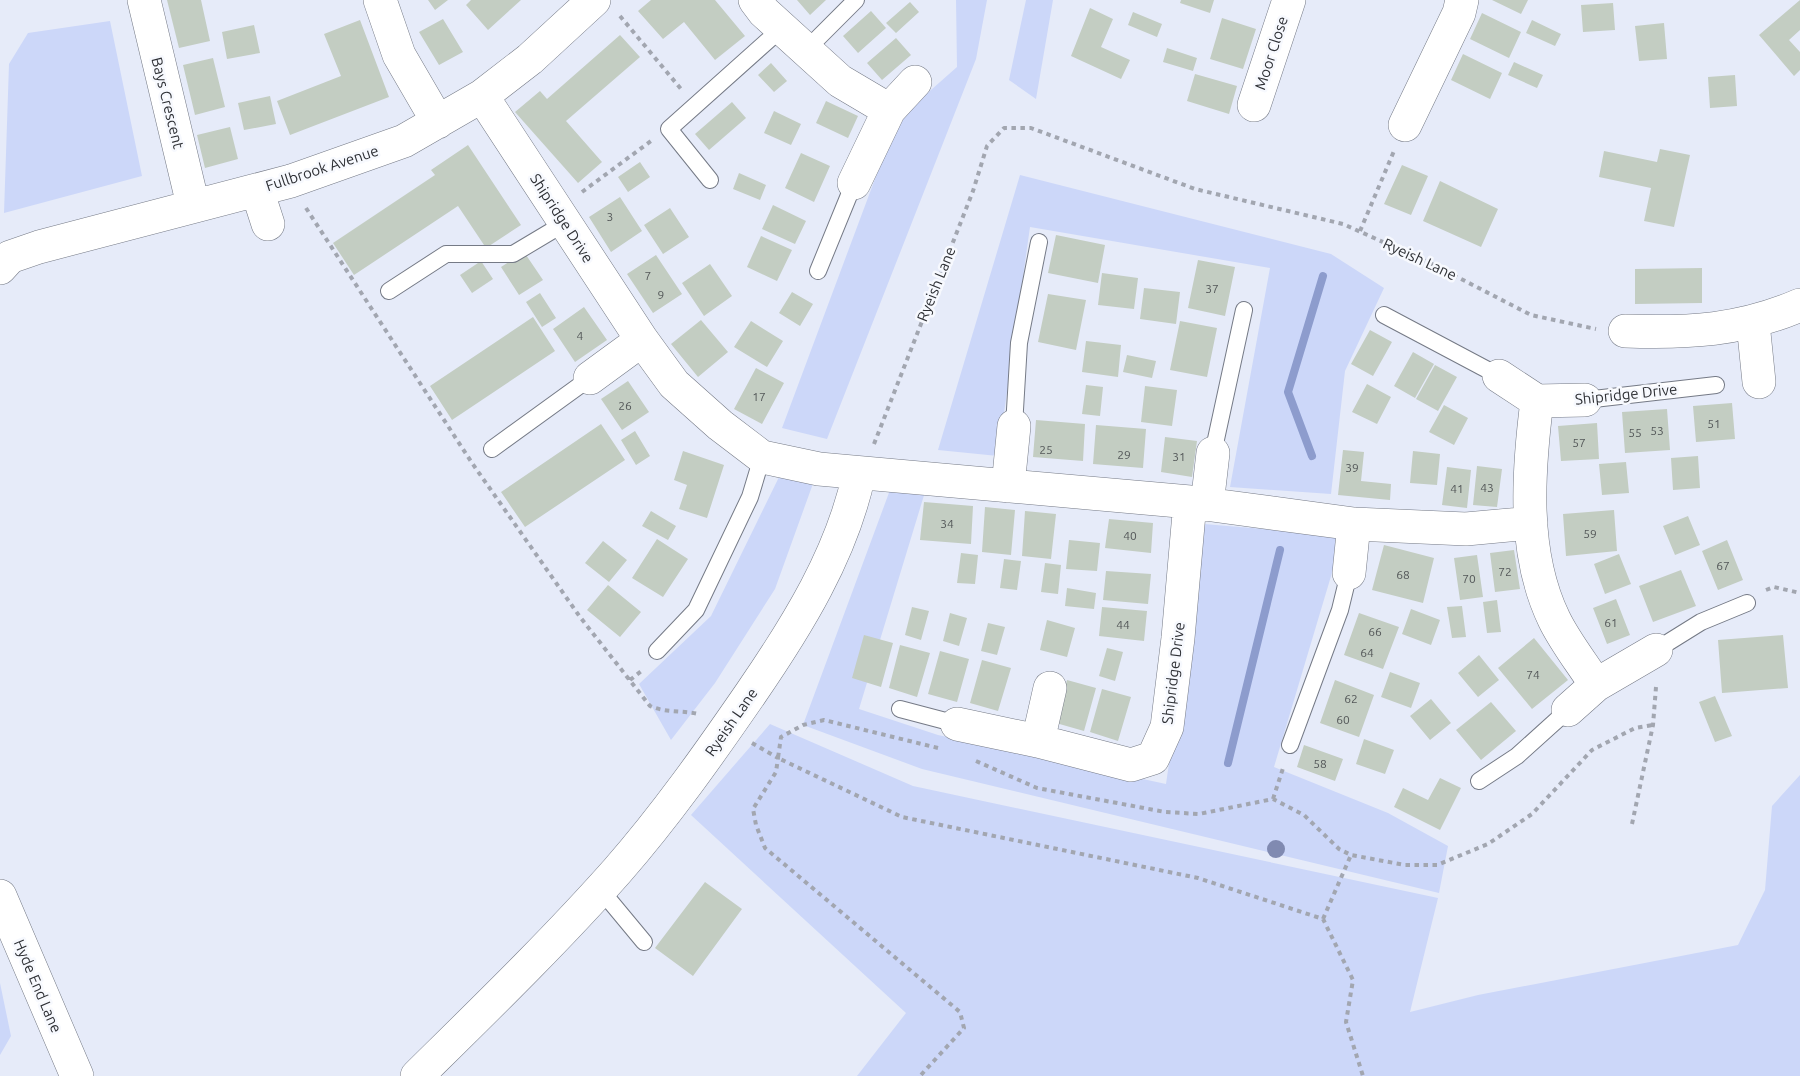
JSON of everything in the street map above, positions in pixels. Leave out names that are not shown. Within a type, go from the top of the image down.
[{"type":"street","name":"Bays Crescent","points":[[144,0],[193,205]]},
{"type":"street","points":[[380,0],[399,55],[438,123]]},
{"type":"street","points":[[755,0],[840,81],[889,110]]},
{"type":"street","name":"Moor Close","points":[[1254,105],[1289,0]]},
{"type":"street","points":[[1405,125],[1459,13],[1462,0]]},
{"type":"street","name":"Fullbrook Avenue","points":[[3,261],[193,205],[291,181],[404,141],[482,96],[604,4]]},
{"type":"street","points":[[854,183],[889,110],[915,82]]},
{"type":"street","name":"Shipridge Drive","points":[[482,96],[642,340],[674,384],[720,425],[762,457],[819,470],[1198,503],[1354,524],[1466,529],[1531,523]]},
{"type":"street","points":[[257,190],[268,224]]},
{"type":"street","points":[[1625,331],[1703,331],[1753,323],[1800,305]]},
{"type":"street","points":[[1753,323],[1760,382]]},
{"type":"street","points":[[590,378],[642,340]]},
{"type":"street","points":[[1499,376],[1537,401],[1532,444],[1531,523],[1543,591],[1554,620],[1596,685]]},
{"type":"street","name":"Shipridge Drive","points":[[1537,401],[1586,400]]},
{"type":"street","points":[[1008,486],[1014,426]]},
{"type":"street","name":"Shipridge Drive","points":[[951,737],[1038,741],[1131,765],[1153,759],[1167,727],[1198,503],[1213,453]]},
{"type":"street","name":"Ryeish Lane","points":[[417,1076],[600,889],[688,783],[776,656],[826,570],[851,510],[859,474]]},
{"type":"street","points":[[1350,573],[1354,524]]},
{"type":"street","points":[[1568,710],[1596,685],[1656,650]]},
{"type":"street","points":[[1038,741],[1050,688]]},
{"type":"street","name":"Hyde End Lane","points":[[0,896],[77,1076]]},
{"type":"lane","points":[[806,50],[856,0]]},
{"type":"lane","points":[[710,180],[669,129],[782,28]]},
{"type":"lane","points":[[818,271],[854,183]]},
{"type":"lane","points":[[389,291],[446,254],[513,254],[562,217]]},
{"type":"lane","points":[[1014,426],[1019,343],[1039,242]]},
{"type":"lane","name":"Shipridge Drive","points":[[1213,453],[1244,310]]},
{"type":"lane","points":[[1384,315],[1499,376]]},
{"type":"lane","points":[[492,448],[590,378]]},
{"type":"lane","name":"Shipridge Drive","points":[[1586,400],[1716,385]]},
{"type":"lane","points":[[657,651],[696,610],[750,497],[762,457]]},
{"type":"lane","points":[[1290,746],[1340,610],[1350,573]]},
{"type":"lane","points":[[1656,650],[1701,622],[1747,603]]},
{"type":"lane","name":"Shipridge Drive","points":[[900,709],[951,737]]},
{"type":"lane","points":[[1479,781],[1517,756],[1568,710]]},
{"type":"lane","points":[[600,889],[644,942]]},
{"type":"path","points":[[604,4],[694,106]]},
{"type":"path","points":[[1360,231],[1405,125]]},
{"type":"path","name":"Ryeish Lane","points":[[859,474],[973,191],[987,146],[1004,128],[1031,128],[1195,189],[1343,224],[1434,264],[1531,315],[1608,332],[1625,331]]},
{"type":"path","points":[[562,217],[627,157],[669,129]]},
{"type":"path","points":[[291,181],[314,224],[472,463],[580,617],[650,706],[662,712],[684,711],[708,717],[778,758],[902,817],[1198,878],[1323,919],[1353,980],[1346,1022],[1363,1076]]},
{"type":"path","points":[[1747,603],[1755,592],[1774,587],[1800,593]]},
{"type":"path","points":[[921,1076],[964,1028],[960,1012],[765,848],[756,825],[753,809],[776,772],[781,737],[803,724],[824,720],[951,737]]},
{"type":"path","points":[[966,757],[1037,788],[1165,812],[1199,814],[1273,799],[1304,816],[1339,849],[1351,855],[1406,865],[1437,865],[1488,844],[1532,814],[1592,750],[1635,728],[1653,725],[1632,824]]},
{"type":"path","points":[[1273,799],[1290,746]]},
{"type":"path","points":[[1323,919],[1351,855]]},
{"type":"shaded area","points":[[956,0],[987,0],[976,59],[827,439],[782,428],[897,120],[957,67]]},
{"type":"shaded area","points":[[1026,0],[1053,0],[1036,99],[1009,80]]},
{"type":"shaded area","points":[[110,21],[142,176],[4,213],[9,64],[28,33]]},
{"type":"shaded area","points":[[1020,175],[1331,254],[1384,288],[1345,371],[1331,494],[1230,487],[1270,268],[1030,227],[998,456],[938,450]]},
{"type":"shaded area","points":[[780,475],[815,478],[775,589],[715,683],[671,740],[639,684],[711,616]]},
{"type":"shaded area","points":[[890,490],[925,492],[859,709],[938,735],[1166,784],[1204,524],[1343,536],[1274,767],[1388,813],[1448,846],[1439,893],[922,769],[803,725]]},
{"type":"shaded area","points":[[770,724],[913,786],[1438,898],[1410,1012],[1478,995],[1738,945],[1765,890],[1772,806],[1800,775],[1800,1076],[857,1076],[906,1013],[691,815]]},
{"type":"shaded area","points":[[0,983],[11,1036],[0,1055]]},
{"type":"building","points":[[167,0],[201,0],[210,41],[179,48]]},
{"type":"building","points":[[428,0],[448,0],[435,10]]},
{"type":"building","points":[[471,0],[521,0],[488,30],[466,5]]},
{"type":"building","points":[[651,0],[715,0],[745,36],[715,60],[684,22],[663,39],[638,11]]},
{"type":"building","points":[[797,0],[826,0],[810,15]]},
{"type":"building","points":[[1181,0],[1214,0],[1210,13],[1180,3]]},
{"type":"building","points":[[1492,0],[1528,0],[1521,14]]},
{"type":"building","points":[[1800,0],[1800,30],[1789,40],[1800,52],[1800,70],[1794,76],[1759,35]]},
{"type":"building","points":[[910,2],[919,12],[896,33],[886,23]]},
{"type":"building","points":[[1613,3],[1615,30],[1583,32],[1581,5]]},
{"type":"building","points":[[1090,8],[1113,19],[1101,47],[1130,60],[1121,79],[1071,56]]},
{"type":"building","points":[[871,11],[886,28],[858,53],[843,36]]},
{"type":"building","points":[[1133,12],[1162,24],[1157,37],[1128,25]]},
{"type":"building","points":[[1482,13],[1521,32],[1509,58],[1470,39]]},
{"type":"building","points":[[1222,18],[1256,29],[1243,69],[1210,59]]},
{"type":"building","points":[[443,19],[463,52],[439,65],[419,32]]},
{"type":"building","points":[[360,20],[389,97],[290,135],[277,101],[341,76],[324,34]]},
{"type":"building","points":[[1532,20],[1561,34],[1555,46],[1526,33]]},
{"type":"building","points":[[1664,23],[1667,59],[1639,61],[1635,26]]},
{"type":"building","points":[[254,25],[260,53],[227,59],[222,32]]},
{"type":"building","points":[[620,35],[640,57],[566,121],[602,162],[578,183],[515,112],[540,91],[547,99]]},
{"type":"building","points":[[896,38],[911,55],[882,80],[867,63]]},
{"type":"building","points":[[1167,48],[1197,58],[1193,71],[1163,62]]},
{"type":"building","points":[[1463,54],[1502,73],[1490,99],[1451,80]]},
{"type":"building","points":[[213,58],[225,107],[195,115],[183,65]]},
{"type":"building","points":[[1514,62],[1543,75],[1537,88],[1508,75]]},
{"type":"building","points":[[771,63],[787,81],[774,92],[758,75]]},
{"type":"building","points":[[1195,74],[1237,86],[1229,114],[1187,101]]},
{"type":"building","points":[[1735,75],[1737,106],[1710,108],[1708,77]]},
{"type":"building","points":[[270,96],[276,124],[244,130],[238,103]]},
{"type":"building","points":[[826,101],[858,116],[848,138],[816,123]]},
{"type":"building","points":[[732,102],[746,118],[709,150],[695,134]]},
{"type":"building","points":[[774,111],[801,124],[791,145],[764,133]]},
{"type":"building","points":[[230,127],[238,159],[205,168],[197,135]]},
{"type":"building","points":[[468,145],[521,225],[486,248],[458,206],[354,275],[333,243],[435,175],[431,170]]},
{"type":"building","points":[[1660,149],[1690,155],[1674,227],[1644,221],[1651,188],[1599,177],[1604,151],[1657,162]]},
{"type":"building","points":[[801,153],[830,166],[814,202],[785,188]]},
{"type":"building","points":[[640,162],[650,177],[628,192],[618,177]]},
{"type":"building","points":[[1402,165],[1428,176],[1411,215],[1384,204]]},
{"type":"building","points":[[739,173],[766,185],[760,200],[733,189]]},
{"type":"building","points":[[1440,181],[1498,209],[1481,247],[1423,221]]},
{"type":"building","points":[[620,197],[642,231],[611,252],[589,217]]},
{"type":"building","points":[[773,205],[806,221],[795,244],[762,229]]},
{"type":"building","points":[[670,208],[689,237],[663,254],[644,225]]},
{"type":"building","points":[[1056,235],[1105,245],[1098,283],[1048,273]]},
{"type":"building","points":[[761,236],[792,250],[777,281],[747,267]]},
{"type":"building","points":[[524,252],[543,280],[519,295],[501,267]]},
{"type":"building","points":[[656,255],[682,294],[653,313],[627,274]]},
{"type":"building","points":[[1198,260],[1235,267],[1225,316],[1188,308]]},
{"type":"building","points":[[481,261],[493,279],[472,293],[460,275]]},
{"type":"building","points":[[710,264],[732,296],[704,316],[682,283]]},
{"type":"building","points":[[1702,268],[1702,303],[1635,304],[1635,269]]},
{"type":"building","points":[[1102,273],[1138,278],[1134,309],[1098,305]]},
{"type":"building","points":[[1144,288],[1180,292],[1176,324],[1140,319]]},
{"type":"building","points":[[792,292],[813,304],[800,326],[779,313]]},
{"type":"building","points":[[540,293],[556,318],[542,327],[526,302]]},
{"type":"building","points":[[1048,294],[1086,300],[1076,350],[1038,342]]},
{"type":"building","points":[[584,307],[607,340],[575,362],[553,329]]},
{"type":"building","points":[[533,317],[555,351],[452,420],[430,386]]},
{"type":"building","points":[[701,320],[728,352],[698,377],[671,344]]},
{"type":"building","points":[[751,321],[783,341],[767,367],[734,347]]},
{"type":"building","points":[[1180,321],[1217,328],[1207,377],[1170,370]]},
{"type":"building","points":[[1370,330],[1392,342],[1373,376],[1351,364]]},
{"type":"building","points":[[1086,341],[1121,345],[1118,377],[1082,372]]},
{"type":"building","points":[[1413,352],[1434,364],[1415,398],[1394,386]]},
{"type":"building","points":[[1127,355],[1156,361],[1152,378],[1123,372]]},
{"type":"building","points":[[1435,365],[1457,377],[1438,411],[1416,399]]},
{"type":"building","points":[[756,368],[784,383],[762,424],[734,409]]},
{"type":"building","points":[[628,381],[649,412],[622,430],[601,399]]},
{"type":"building","points":[[1367,384],[1391,397],[1377,424],[1352,412]]},
{"type":"building","points":[[1086,385],[1103,387],[1100,416],[1082,414]]},
{"type":"building","points":[[1145,386],[1177,390],[1172,426],[1141,422]]},
{"type":"building","points":[[1732,403],[1735,439],[1696,442],[1693,406]]},
{"type":"building","points":[[1444,405],[1468,418],[1454,445],[1429,432]]},
{"type":"building","points":[[1667,409],[1670,450],[1625,453],[1622,412]]},
{"type":"building","points":[[1036,420],[1085,424],[1083,461],[1033,457]]},
{"type":"building","points":[[1597,423],[1599,459],[1561,461],[1558,426]]},
{"type":"building","points":[[601,424],[625,460],[525,527],[501,492]]},
{"type":"building","points":[[1096,425],[1146,429],[1143,468],[1093,464]]},
{"type":"building","points":[[635,431],[650,456],[636,465],[621,440]]},
{"type":"building","points":[[1165,437],[1197,441],[1192,477],[1161,472]]},
{"type":"building","points":[[1343,450],[1364,452],[1361,481],[1391,484],[1390,500],[1338,495]]},
{"type":"building","points":[[683,451],[724,465],[707,518],[679,509],[687,485],[674,480]]},
{"type":"building","points":[[1413,451],[1440,454],[1437,485],[1410,483]]},
{"type":"building","points":[[1698,456],[1700,488],[1673,490],[1671,458]]},
{"type":"building","points":[[1626,462],[1629,493],[1602,495],[1599,464]]},
{"type":"building","points":[[1477,466],[1502,469],[1497,507],[1473,505]]},
{"type":"building","points":[[1447,467],[1471,470],[1467,508],[1442,505]]},
{"type":"building","points":[[924,502],[973,506],[971,544],[920,540]]},
{"type":"building","points":[[985,507],[1015,510],[1011,555],[982,552]]},
{"type":"building","points":[[1614,510],[1617,551],[1566,556],[1563,514]]},
{"type":"building","points":[[651,511],[676,526],[668,540],[642,526]]},
{"type":"building","points":[[1025,511],[1056,514],[1051,559],[1022,556]]},
{"type":"building","points":[[1688,516],[1700,545],[1675,555],[1663,526]]},
{"type":"building","points":[[1109,519],[1153,523],[1151,553],[1105,548]]},
{"type":"building","points":[[657,539],[688,559],[663,597],[632,578]]},
{"type":"building","points":[[1069,540],[1100,543],[1097,571],[1066,569]]},
{"type":"building","points":[[1727,540],[1743,580],[1718,590],[1702,551]]},
{"type":"building","points":[[603,541],[627,560],[609,582],[585,563]]},
{"type":"building","points":[[1384,545],[1434,558],[1423,603],[1372,590]]},
{"type":"building","points":[[1514,550],[1520,589],[1495,592],[1490,553]]},
{"type":"building","points":[[961,553],[978,555],[975,584],[957,583]]},
{"type":"building","points":[[1619,554],[1631,584],[1605,594],[1594,564]]},
{"type":"building","points":[[1477,555],[1483,597],[1460,600],[1454,558]]},
{"type":"building","points":[[1004,559],[1021,561],[1017,590],[1000,588]]},
{"type":"building","points":[[1045,563],[1061,565],[1058,594],[1041,592]]},
{"type":"building","points":[[1681,570],[1696,606],[1653,622],[1639,586]]},
{"type":"building","points":[[1106,571],[1151,574],[1148,604],[1103,600]]},
{"type":"building","points":[[608,585],[641,612],[620,637],[587,610]]},
{"type":"building","points":[[1067,588],[1096,593],[1094,609],[1065,606]]},
{"type":"building","points":[[1616,599],[1630,635],[1607,644],[1593,608]]},
{"type":"building","points":[[1497,600],[1501,632],[1487,633],[1483,602]]},
{"type":"building","points":[[1462,606],[1466,637],[1452,638],[1447,607]]},
{"type":"building","points":[[912,607],[929,611],[921,640],[905,635]]},
{"type":"building","points":[[1102,607],[1147,611],[1144,641],[1099,636]]},
{"type":"building","points":[[1411,609],[1440,620],[1431,645],[1402,634]]},
{"type":"building","points":[[950,613],[967,618],[959,646],[943,641]]},
{"type":"building","points":[[1359,613],[1399,627],[1383,669],[1344,655]]},
{"type":"building","points":[[1047,620],[1075,628],[1067,657],[1040,650]]},
{"type":"building","points":[[988,623],[1005,627],[997,655],[981,651]]},
{"type":"building","points":[[864,635],[893,643],[881,687],[852,678]]},
{"type":"building","points":[[1783,635],[1788,688],[1722,693],[1718,640]]},
{"type":"building","points":[[1534,638],[1568,680],[1532,709],[1498,668]]},
{"type":"building","points":[[900,645],[930,653],[917,697],[889,688]]},
{"type":"building","points":[[1107,648],[1123,652],[1115,681],[1099,676]]},
{"type":"building","points":[[940,651],[969,659],[957,702],[928,694]]},
{"type":"building","points":[[1479,655],[1499,680],[1478,697],[1458,673]]},
{"type":"building","points":[[982,660],[1011,668],[998,711],[970,703]]},
{"type":"building","points":[[1390,672],[1420,683],[1411,708],[1381,697]]},
{"type":"building","points":[[1067,680],[1096,688],[1084,731],[1056,723]]},
{"type":"building","points":[[1335,680],[1374,695],[1359,737],[1320,723]]},
{"type":"building","points":[[1102,689],[1131,697],[1118,741],[1090,732]]},
{"type":"building","points":[[1715,696],[1732,736],[1715,742],[1699,702]]},
{"type":"building","points":[[1431,699],[1451,723],[1430,740],[1410,716]]},
{"type":"building","points":[[1491,702],[1516,731],[1481,760],[1456,730]]},
{"type":"building","points":[[1364,739],[1394,750],[1385,774],[1356,764]]},
{"type":"building","points":[[1304,745],[1343,759],[1335,781],[1297,767]]},
{"type":"building","points":[[1440,778],[1461,788],[1440,830],[1394,807],[1403,788],[1428,800]]},
{"type":"building","points":[[705,882],[742,909],[693,976],[655,948]]},
{"type":"waterway","points":[[1312,456],[1288,392],[1323,276]]},
{"type":"waterway","points":[[1228,763],[1280,550]]}]
